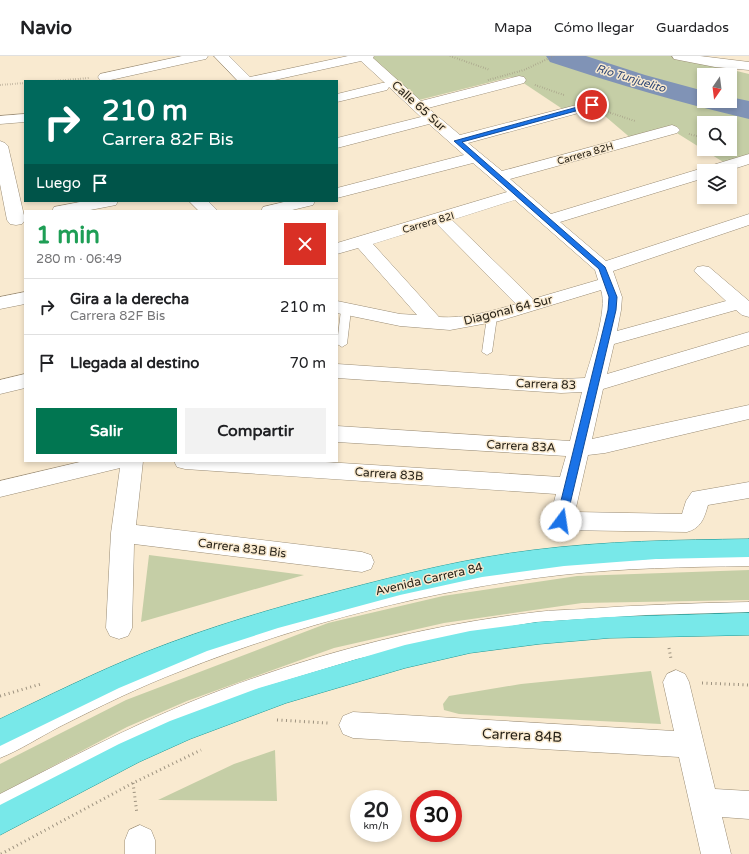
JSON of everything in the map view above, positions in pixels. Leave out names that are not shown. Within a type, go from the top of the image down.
[{"type":"main road","name":"Avenida Carrera 84","points":[[0,733],[75,695],[121,674],[178,651],[244,628],[352,597],[452,572],[505,563],[622,551],[749,548]]},
{"type":"main road","points":[[0,822],[130,753],[196,724],[251,702],[416,653],[471,642],[608,628],[749,624]]},
{"type":"street","points":[[104,79],[201,56]]},
{"type":"street","points":[[221,56],[245,80]]},
{"type":"street","points":[[255,80],[366,56]]},
{"type":"street","name":"Calle 65 Sur","points":[[366,56],[432,119],[549,220],[605,276]]},
{"type":"street","points":[[679,56],[749,66]]},
{"type":"street","points":[[104,79],[115,62]]},
{"type":"street","points":[[418,106],[519,80]]},
{"type":"street","points":[[338,98],[382,87]]},
{"type":"street","points":[[457,141],[592,105]]},
{"type":"street","points":[[0,120],[24,118]]},
{"type":"street","points":[[338,143],[432,119]]},
{"type":"street","name":"Carrera 82H","points":[[499,178],[672,130]]},
{"type":"street","points":[[0,146],[14,221]]},
{"type":"street","points":[[338,193],[476,157]]},
{"type":"street","points":[[733,164],[749,159]]},
{"type":"street","points":[[549,220],[697,175]]},
{"type":"street","name":"Carrera 82I","points":[[338,249],[518,194]]},
{"type":"street","points":[[65,210],[105,202]]},
{"type":"street","points":[[198,202],[209,210]]},
{"type":"street","points":[[273,210],[304,202]]},
{"type":"street","points":[[441,218],[529,306]]},
{"type":"street","name":"Diagonal 64 Sur","points":[[342,309],[400,320],[450,324],[492,317],[529,306],[747,222]]},
{"type":"street","points":[[361,241],[434,323]]},
{"type":"street","points":[[703,271],[745,307]]},
{"type":"street","points":[[605,276],[613,297],[612,310],[561,521],[687,523],[694,518],[697,502],[700,498],[749,490]]},
{"type":"street","points":[[0,303],[24,298]]},
{"type":"street","points":[[605,340],[745,307]]},
{"type":"street","name":"Carrera 83","points":[[338,372],[561,386],[593,385],[749,338]]},
{"type":"street","points":[[0,387],[24,381]]},
{"type":"street","name":"Carrera 83A","points":[[338,434],[578,449],[605,445],[749,412]]},
{"type":"street","points":[[0,489],[114,462]]},
{"type":"street","points":[[119,628],[123,533],[132,462]]},
{"type":"street","name":"Carrera 83B","points":[[200,462],[569,486]]},
{"type":"street","name":"Carrera 83B Bis","points":[[123,533],[362,562]]},
{"type":"street","points":[[676,682],[716,854]]},
{"type":"street","name":"Carrera 84B","points":[[352,725],[691,745]]},
{"type":"street","points":[[704,802],[749,805]]},
{"type":"lane","points":[[342,309],[342,344]]},
{"type":"lane","points":[[487,352],[492,317]]},
{"type":"lane","points":[[0,750],[145,679],[239,644],[324,618],[402,598],[468,584],[559,570],[623,564],[749,561]]},
{"type":"lane","points":[[0,802],[111,744],[201,705],[257,683],[370,650],[420,637],[531,618],[640,609],[749,607]]},
{"type":"path","points":[[488,80],[524,70],[554,56]]},
{"type":"path","points":[[78,80],[104,79]]},
{"type":"path","points":[[0,85],[24,83]]},
{"type":"path","points":[[676,682],[749,685]]},
{"type":"path","points":[[272,720],[352,725]]},
{"type":"path","points":[[134,783],[140,847]]},
{"type":"green space","points":[[675,56],[724,68],[697,68],[697,108],[737,108],[737,71],[749,74],[749,159],[726,164],[714,156],[737,156],[737,116],[697,116],[697,146],[672,130],[633,140],[592,105],[567,112],[519,80],[511,77],[419,100],[372,57]]},
{"type":"green space","points":[[149,555],[304,575],[141,622]]},
{"type":"green space","points":[[749,570],[749,600],[582,603],[444,623],[334,648],[187,701],[127,727],[0,794],[0,764],[126,700],[328,623],[443,596],[577,576]]},
{"type":"green space","points":[[651,671],[661,724],[459,714],[444,710],[443,704],[449,696],[521,684]]},
{"type":"green space","points":[[275,750],[277,801],[158,800],[234,764]]},
{"type":"waterway","name":"Río Tunjuelito","points":[[559,56],[635,81],[697,98]]},
{"type":"waterway","name":"Río Tunjuelito","points":[[737,107],[749,110]]},
{"type":"route","points":[[561,521],[612,310],[613,297],[603,268],[457,141],[592,105]]}]
